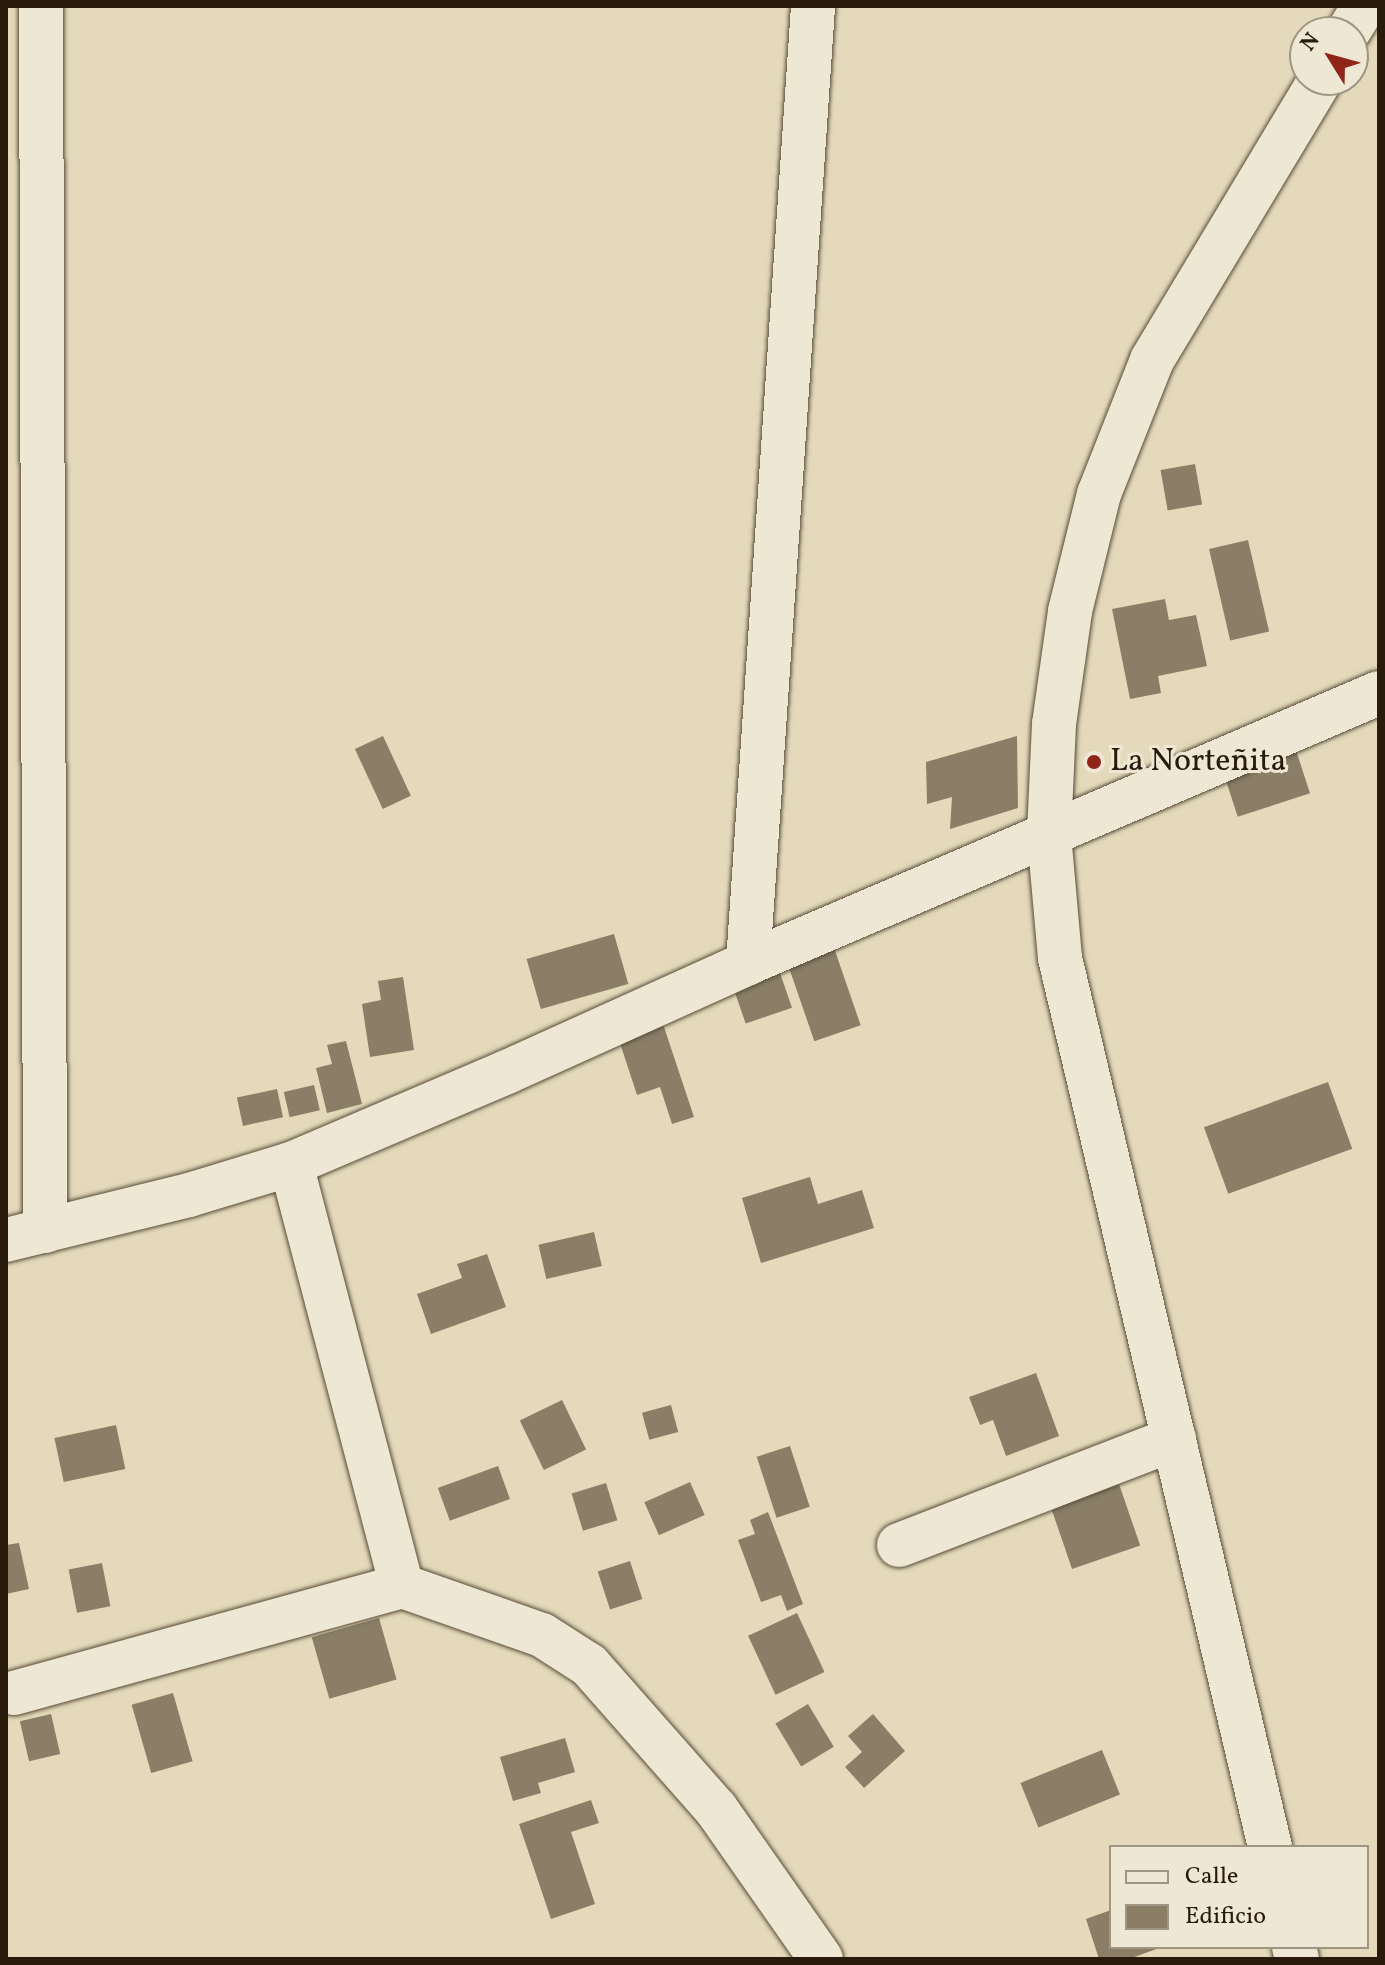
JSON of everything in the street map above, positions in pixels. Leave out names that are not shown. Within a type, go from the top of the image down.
[{"type":"street","points":[[41,6],[25,1236],[189,1195],[291,1164],[507,1072],[748,963],[1379,693]]},
{"type":"street","points":[[748,963],[813,6]]},
{"type":"street","points":[[1270,1845],[1060,958],[1049,834],[1054,724],[1070,611],[1099,494],[1152,360],[1310,96]]},
{"type":"street","points":[[291,1164],[402,1586]]},
{"type":"street","points":[[899,1545],[1174,1439]]},
{"type":"street","points":[[14,1693],[402,1586],[542,1635],[589,1665],[716,1809],[821,1959]]},
{"type":"building","points":[[1195,464],[1202,504],[1168,510],[1161,470]]},
{"type":"building","points":[[1248,540],[1269,632],[1230,641],[1209,549]]},
{"type":"building","points":[[1165,599],[1169,620],[1196,615],[1207,666],[1158,676],[1161,693],[1130,699],[1112,609]]},
{"type":"building","points":[[383,736],[411,796],[383,809],[355,749]]},
{"type":"building","points":[[1017,736],[1018,808],[950,829],[952,797],[927,804],[926,762]]},
{"type":"building","points":[[1293,741],[1310,793],[1238,817],[1221,764]]},
{"type":"building","points":[[614,934],[628,984],[541,1009],[527,959]]},
{"type":"building","points":[[832,942],[861,1025],[814,1041],[786,958]]},
{"type":"building","points":[[778,967],[792,1008],[746,1024],[732,983]]},
{"type":"building","points":[[403,977],[414,1050],[370,1057],[362,1004],[381,1000],[378,981]]},
{"type":"building","points":[[662,1021],[694,1117],[672,1124],[660,1087],[637,1095],[618,1037]]},
{"type":"building","points":[[346,1041],[362,1104],[327,1113],[316,1068],[332,1064],[327,1045]]},
{"type":"building","points":[[1328,1082],[1352,1149],[1228,1194],[1204,1127]]},
{"type":"building","points":[[314,1085],[320,1110],[290,1117],[284,1092]]},
{"type":"building","points":[[277,1089],[283,1117],[243,1126],[237,1098]]},
{"type":"building","points":[[810,1177],[818,1204],[862,1190],[874,1228],[761,1263],[742,1198]]},
{"type":"building","points":[[594,1232],[602,1266],[546,1279],[538,1245]]},
{"type":"building","points":[[487,1254],[506,1307],[431,1334],[417,1294],[462,1278],[457,1264]]},
{"type":"building","points":[[1036,1373],[1059,1436],[1006,1456],[993,1420],[980,1425],[969,1397]]},
{"type":"building","points":[[562,1400],[586,1449],[544,1470],[520,1421]]},
{"type":"building","points":[[671,1405],[678,1432],[649,1440],[642,1413]]},
{"type":"building","points":[[116,1425],[125,1469],[64,1482],[54,1438]]},
{"type":"building","points":[[790,1446],[810,1507],[776,1518],[757,1457]]},
{"type":"building","points":[[498,1466],[510,1499],[450,1521],[438,1488]]},
{"type":"building","points":[[690,1482],[705,1515],[659,1535],[644,1502]]},
{"type":"building","points":[[606,1483],[617,1520],[583,1531],[572,1494]]},
{"type":"building","points":[[1119,1484],[1140,1545],[1072,1569],[1051,1507]]},
{"type":"building","points":[[768,1512],[803,1604],[787,1611],[781,1595],[761,1602],[738,1540],[755,1534],[750,1520]]},
{"type":"building","points":[[19,1543],[29,1589],[6,1594],[6,1545]]},
{"type":"building","points":[[630,1561],[642,1599],[610,1610],[598,1572]]},
{"type":"building","points":[[102,1563],[110,1606],[77,1613],[69,1569]]},
{"type":"building","points":[[797,1613],[824,1672],[776,1695],[748,1636]]},
{"type":"building","points":[[379,1618],[397,1680],[329,1699],[312,1637]]},
{"type":"building","points":[[173,1693],[193,1761],[151,1773],[132,1705]]},
{"type":"building","points":[[808,1704],[834,1747],[801,1766],[775,1724]]},
{"type":"building","points":[[51,1714],[60,1754],[29,1761],[20,1721]]},
{"type":"building","points":[[873,1714],[905,1751],[864,1788],[845,1767],[862,1752],[848,1736]]},
{"type":"building","points":[[565,1738],[575,1772],[538,1783],[541,1793],[513,1801],[500,1757]]},
{"type":"building","points":[[1102,1750],[1120,1795],[1038,1827],[1020,1783]]},
{"type":"building","points":[[591,1800],[599,1823],[571,1832],[595,1904],[551,1919],[519,1824]]},
{"type":"building","points":[[1109,1911],[1109,1949],[1156,1949],[1129,1959],[1099,1959],[1086,1919]]},
{"type":"place","name":"La Norteñita","points":[[1094,762]]}]
